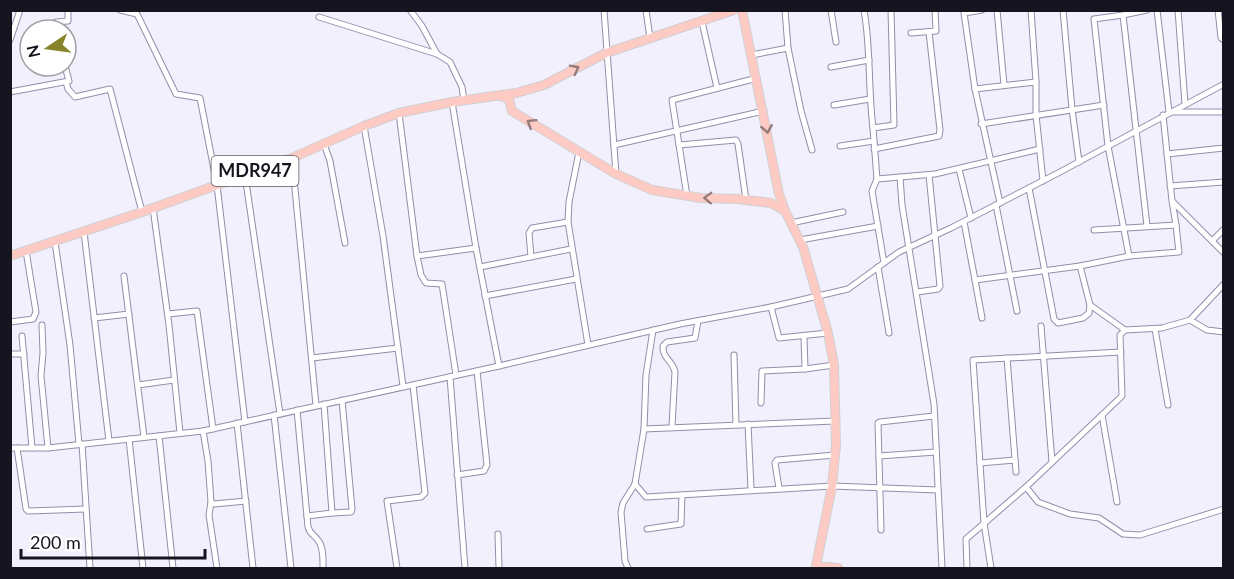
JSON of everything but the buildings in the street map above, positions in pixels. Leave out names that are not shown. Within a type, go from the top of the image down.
[{"type":"main road","name":"MDR947","points":[[10,256],[292,158],[399,113],[544,85],[606,54],[650,36],[702,22],[734,10]]},
{"type":"main road","points":[[742,10],[779,194],[800,240],[828,333],[834,365],[835,455],[832,486],[816,567],[838,568]]},
{"type":"main road","points":[[501,95],[509,99],[512,111],[615,174],[652,190],[687,196],[771,203],[785,210]]},
{"type":"street","points":[[10,40],[20,10]]},
{"type":"street","points":[[120,10],[137,14],[176,94],[200,98],[217,185],[244,422]]},
{"type":"street","points":[[410,10],[422,26],[437,54]]},
{"type":"street","points":[[604,10],[615,174]]},
{"type":"street","points":[[646,10],[650,36]]},
{"type":"street","points":[[785,10],[788,48],[812,150]]},
{"type":"street","points":[[831,10],[836,42]]},
{"type":"street","points":[[864,10],[869,37],[870,99],[877,179],[872,191],[884,263]]},
{"type":"street","points":[[873,128],[894,125],[891,10]]},
{"type":"street","points":[[910,33],[936,32],[935,10]]},
{"type":"street","points":[[982,10],[964,13],[981,124],[990,161],[1017,311]]},
{"type":"street","points":[[997,10],[1004,85]]},
{"type":"street","points":[[1031,10],[1036,115],[1043,181]]},
{"type":"street","points":[[1063,10],[1079,162]]},
{"type":"street","points":[[1093,10],[1108,146],[1128,256]]},
{"type":"street","points":[[1094,19],[1147,10]]},
{"type":"street","points":[[975,280],[1080,266],[1128,256],[1179,252],[1167,154],[1157,10]]},
{"type":"street","points":[[1178,10],[1185,104]]},
{"type":"street","points":[[1218,10],[1221,38],[1224,40]]},
{"type":"street","points":[[1123,15],[1147,226]]},
{"type":"street","points":[[319,17],[437,54],[450,62],[462,87],[464,101]]},
{"type":"street","points":[[702,22],[717,88]]},
{"type":"street","points":[[874,149],[939,136],[929,32]]},
{"type":"street","points":[[752,56],[788,48]]},
{"type":"street","points":[[831,67],[869,60]]},
{"type":"street","points":[[68,78],[69,81],[66,82],[68,89],[75,97],[110,89],[142,212]]},
{"type":"street","points":[[687,196],[672,100],[757,78]]},
{"type":"street","points":[[10,92],[66,82]]},
{"type":"street","points":[[975,89],[1036,82]]},
{"type":"street","points":[[86,509],[28,511],[14,448],[48,448],[203,431],[653,330],[849,289],[910,247],[1043,181],[1224,84]]},
{"type":"street","points":[[834,105],[870,99]]},
{"type":"street","points":[[452,102],[476,248],[499,366]]},
{"type":"street","points":[[981,124],[1104,105]]},
{"type":"street","points":[[614,145],[764,111]]},
{"type":"street","points":[[1166,114],[1224,112]]},
{"type":"street","points":[[399,113],[421,275],[426,283],[442,284],[453,376],[465,568]]},
{"type":"street","points":[[364,126],[383,236],[403,387]]},
{"type":"street","points":[[679,145],[736,140],[746,200]]},
{"type":"street","points":[[840,147],[874,141]]},
{"type":"street","points":[[324,144],[330,161],[345,243]]},
{"type":"street","points":[[1167,154],[1224,148]]},
{"type":"street","points":[[877,179],[929,175],[1040,149]]},
{"type":"street","points":[[579,152],[569,202],[568,222],[588,345]]},
{"type":"street","points":[[292,158],[316,405]]},
{"type":"street","points":[[959,169],[971,218]]},
{"type":"street","points":[[245,175],[277,415],[291,568]]},
{"type":"street","points":[[917,292],[940,288],[929,175]]},
{"type":"street","points":[[900,177],[902,205],[934,416],[942,568]]},
{"type":"street","points":[[1170,186],[1224,182]]},
{"type":"street","points":[[1029,188],[1056,322],[1087,316],[1090,305],[1080,266]]},
{"type":"street","points":[[1172,201],[1224,253]]},
{"type":"street","points":[[153,208],[168,314],[180,434]]},
{"type":"street","points":[[791,223],[843,212]]},
{"type":"street","points":[[531,257],[529,233],[532,228],[568,222]]},
{"type":"street","points":[[964,222],[982,318]]},
{"type":"street","points":[[1094,230],[1176,225]]},
{"type":"street","points":[[800,240],[878,226]]},
{"type":"street","points":[[1213,240],[1224,230]]},
{"type":"street","points":[[84,232],[109,441]]},
{"type":"street","points":[[55,242],[81,444],[90,568]]},
{"type":"street","points":[[417,256],[476,248]]},
{"type":"street","points":[[480,267],[571,249]]},
{"type":"street","points":[[10,322],[33,319],[36,312],[26,251]]},
{"type":"street","points":[[878,267],[889,333]]},
{"type":"street","points":[[124,276],[144,437]]},
{"type":"street","points":[[485,296],[576,279]]},
{"type":"street","points":[[1090,305],[1125,330],[1155,329],[1190,320],[1224,284]]},
{"type":"street","points":[[771,307],[779,338],[828,333]]},
{"type":"street","points":[[168,314],[197,311],[213,429]]},
{"type":"street","points":[[94,318],[129,314]]},
{"type":"street","points":[[1190,320],[1207,330],[1224,332]]},
{"type":"street","points":[[672,426],[675,372],[672,364],[664,355],[663,346],[667,342],[696,338],[698,321]]},
{"type":"street","points":[[42,326],[41,376],[48,448]]},
{"type":"street","points":[[1041,326],[1052,462]]},
{"type":"street","points":[[1155,329],[1168,405]]},
{"type":"street","points":[[628,568],[625,561],[621,512],[623,503],[635,484],[644,429],[646,375],[653,330]]},
{"type":"street","points":[[967,568],[966,539],[1026,488],[1122,396],[1120,335],[1125,330]]},
{"type":"street","points":[[22,336],[32,448]]},
{"type":"street","points":[[804,336],[805,369]]},
{"type":"street","points":[[312,358],[398,348]]},
{"type":"street","points":[[991,568],[984,523],[973,360],[1121,352]]},
{"type":"street","points":[[10,354],[24,354]]},
{"type":"street","points":[[734,355],[736,425]]},
{"type":"street","points":[[1007,358],[1016,472]]},
{"type":"street","points":[[761,403],[762,371],[834,365]]},
{"type":"street","points":[[458,475],[484,471],[487,465],[477,371]]},
{"type":"street","points":[[138,385],[174,380]]},
{"type":"street","points":[[397,568],[387,501],[421,497],[425,493],[413,385]]},
{"type":"street","points":[[307,516],[348,513],[352,509],[342,400]]},
{"type":"street","points":[[324,404],[333,513]]},
{"type":"street","points":[[297,410],[307,516],[310,532],[321,545],[323,568]]},
{"type":"street","points":[[1102,415],[1117,502]]},
{"type":"street","points":[[881,530],[878,423],[934,416]]},
{"type":"street","points":[[644,429],[672,426],[836,421]]},
{"type":"street","points":[[237,423],[253,568]]},
{"type":"street","points":[[748,424],[751,489]]},
{"type":"street","points":[[203,431],[211,502],[209,514],[217,568]]},
{"type":"street","points":[[159,436],[173,568]]},
{"type":"street","points":[[129,439],[143,568]]},
{"type":"street","points":[[879,456],[936,452]]},
{"type":"street","points":[[778,488],[775,463],[777,460],[835,455]]},
{"type":"street","points":[[980,463],[1015,460]]},
{"type":"street","points":[[635,484],[646,497],[832,486],[938,490]]},
{"type":"street","points":[[1026,488],[1038,502],[1070,514],[1099,518],[1123,534],[1140,535],[1224,509]]},
{"type":"street","points":[[646,529],[681,524],[682,495]]},
{"type":"street","points":[[211,502],[214,504],[246,501]]},
{"type":"street","points":[[498,534],[499,568]]}]
